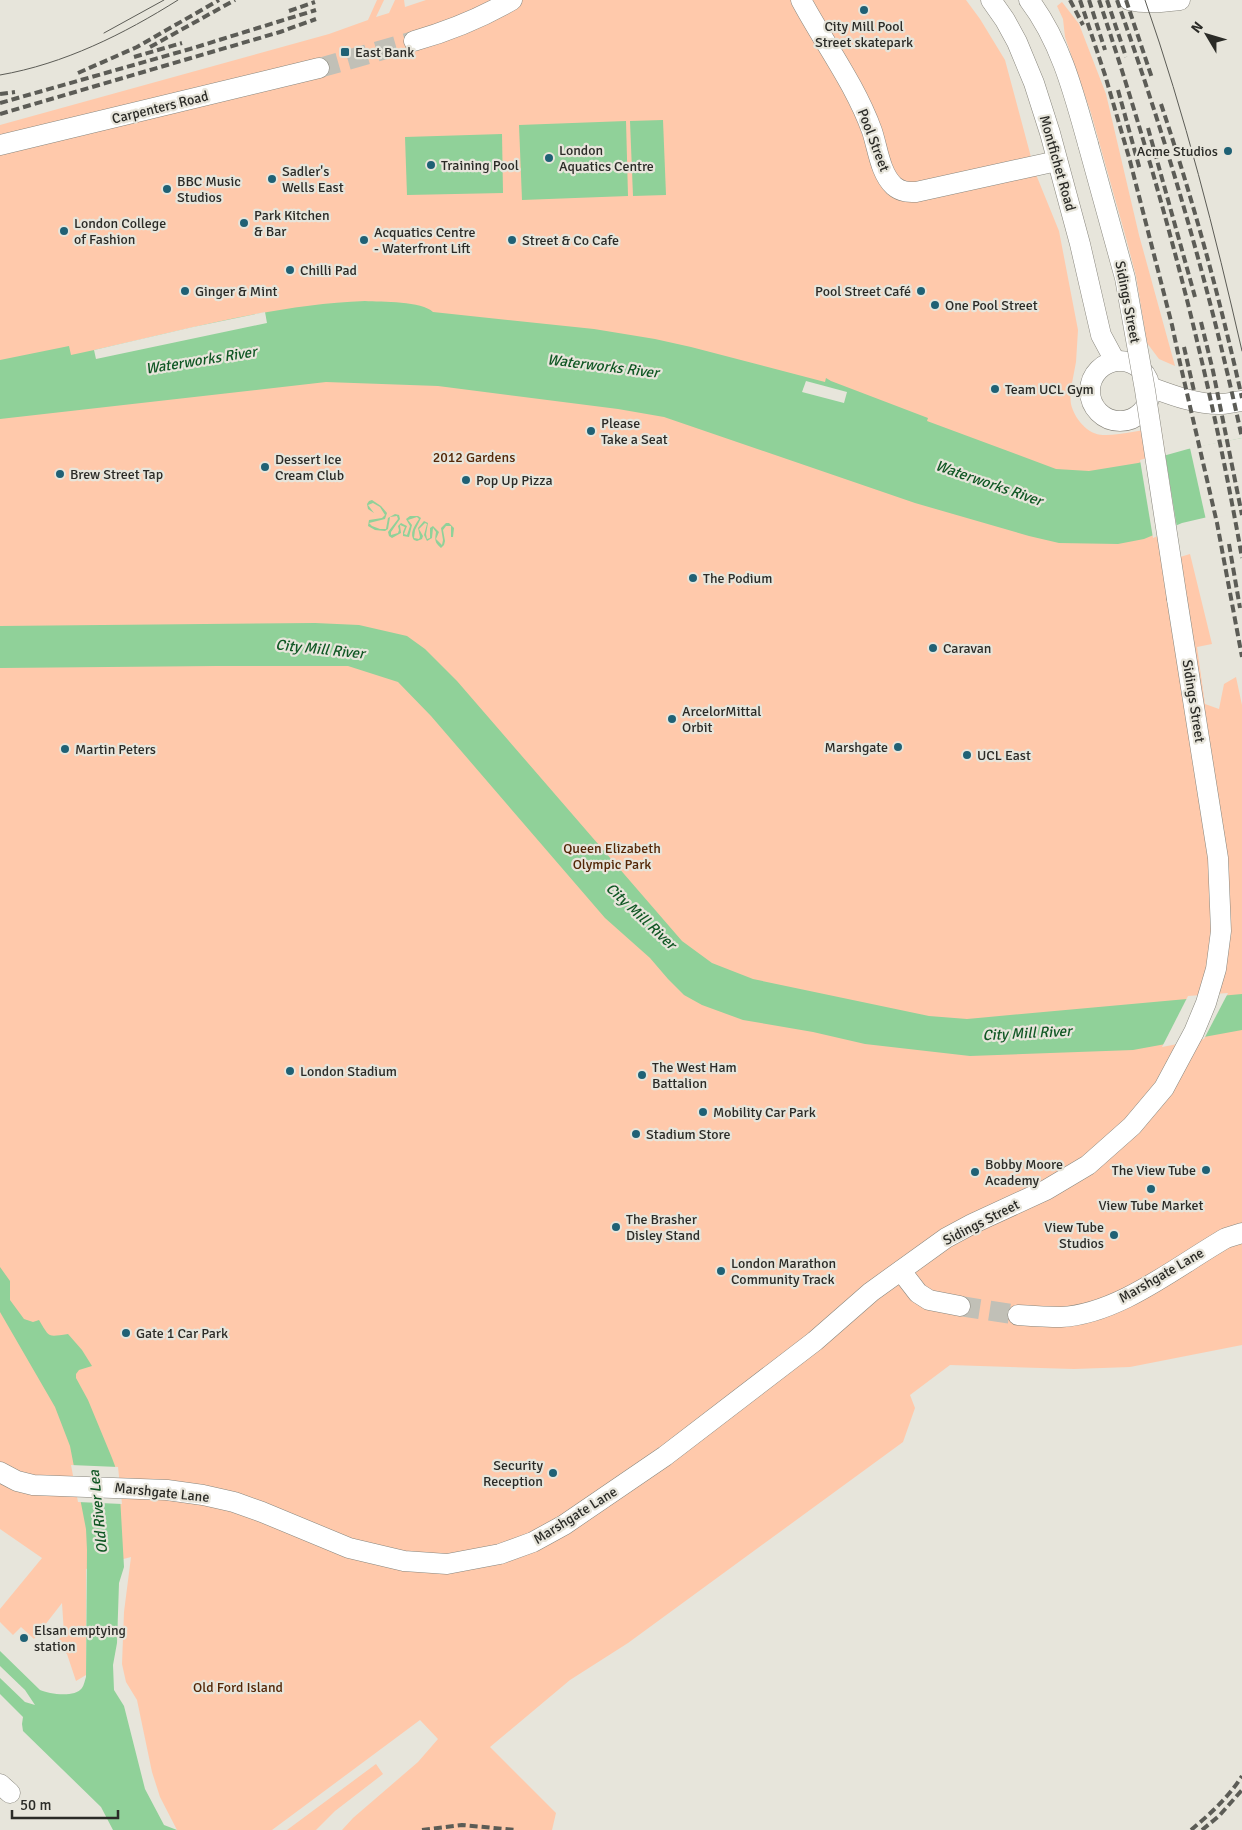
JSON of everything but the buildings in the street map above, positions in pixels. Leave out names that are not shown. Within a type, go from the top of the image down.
[{"type":"street","points":[[414,41],[457,27],[492,12],[512,0]]},
{"type":"street","name":"Pool Street","points":[[801,0],[861,106],[872,130],[884,170],[894,186],[903,192],[916,192],[1056,161]]},
{"type":"street","name":"Montfichet Road","points":[[991,0],[1017,42],[1045,116],[1080,244],[1107,365]]},
{"type":"street","name":"Sidings Street","points":[[901,1271],[946,1238],[1046,1190],[1088,1165],[1132,1126],[1164,1088],[1194,1032],[1206,1003],[1216,969],[1221,931],[1218,858],[1145,390],[1125,278],[1073,92],[1056,46],[1043,20],[1029,0]]},
{"type":"street","points":[[1128,0],[1142,3],[1180,0]]},
{"type":"street","name":"Carpenters Road","points":[[0,145],[319,68]]},
{"type":"street","points":[[1127,361],[1138,366],[1146,376],[1148,396],[1140,413],[1133,418],[1115,420],[1100,413],[1091,399],[1089,389],[1092,378],[1107,365],[1127,361]]},
{"type":"street","points":[[1148,396],[1178,397],[1219,404],[1242,401]]},
{"type":"street","name":"Marshgate Lane","points":[[1018,1315],[1061,1316],[1088,1312],[1136,1292],[1215,1244],[1242,1233]]},
{"type":"street","points":[[901,1271],[918,1293],[929,1300],[960,1306]]},
{"type":"street","name":"Marshgate Lane","points":[[0,1472],[17,1481],[33,1485],[136,1488],[203,1495],[234,1502],[349,1548],[404,1561],[446,1564],[500,1554],[533,1542],[564,1524],[665,1456],[815,1341],[871,1292],[901,1271]]},
{"type":"green space","name":"Queen Elizabeth Olympic Park","points":[[377,0],[384,0],[376,17],[389,13],[395,0],[404,0],[405,7],[426,0],[966,0],[980,19],[1005,60],[1035,172],[1059,231],[1078,330],[1076,362],[1072,383],[1070,384],[1071,402],[1075,415],[1087,429],[1103,435],[1161,427],[1180,557],[1190,554],[1212,644],[1197,647],[1205,704],[1219,709],[1224,684],[1236,677],[1242,705],[1242,1345],[1130,1367],[1074,1369],[950,1365],[910,1395],[915,1408],[903,1442],[628,1643],[570,1680],[490,1747],[556,1813],[552,1830],[342,1830],[353,1818],[418,1762],[438,1739],[420,1720],[272,1830],[177,1830],[160,1797],[152,1772],[137,1700],[126,1682],[122,1664],[124,1612],[131,1557],[86,1569],[86,1675],[76,1681],[67,1654],[54,1644],[64,1634],[62,1603],[34,1639],[21,1627],[13,1635],[0,1622],[0,1609],[42,1558],[0,1529],[0,125],[329,34],[368,20]]},
{"type":"green space","points":[[1062,2],[1079,24],[1106,94],[1139,235],[1175,366],[1159,359],[1147,343],[1136,276],[1126,238],[1091,113],[1065,37],[1063,19],[1057,6]]},
{"type":"green space","points":[[376,1764],[383,1774],[335,1811],[316,1830],[287,1830]]},
{"type":"water","points":[[663,120],[666,195],[633,196],[630,121]]},
{"type":"water","points":[[626,121],[628,196],[522,200],[519,125]]},
{"type":"water","points":[[502,134],[503,193],[407,195],[405,137]]},
{"type":"water","name":"Waterworks River","points":[[365,301],[411,304],[428,308],[433,312],[594,329],[655,339],[825,382],[826,378],[928,418],[927,421],[1056,469],[1089,471],[1138,463],[1188,449],[1242,438],[1242,509],[1182,523],[1144,539],[1118,544],[1059,543],[915,503],[664,417],[618,409],[438,386],[326,382],[0,419],[0,360],[69,346],[71,355],[217,322],[290,308]]},
{"type":"water","points":[[372,500],[387,513],[385,519],[369,523],[372,526],[386,529],[388,518],[395,514],[399,515],[400,519],[391,535],[398,533],[398,526],[401,523],[407,526],[404,534],[407,535],[410,526],[406,519],[410,516],[418,516],[421,518],[415,530],[414,538],[419,539],[418,528],[424,521],[428,523],[427,539],[430,538],[430,528],[433,526],[439,532],[436,539],[442,545],[441,528],[446,523],[449,523],[454,528],[453,537],[451,537],[451,526],[446,526],[443,530],[445,541],[441,548],[436,542],[435,539],[436,532],[433,528],[432,538],[427,541],[424,535],[427,524],[425,523],[419,529],[423,536],[422,539],[414,540],[412,532],[419,519],[417,517],[408,520],[412,525],[409,537],[403,536],[405,527],[400,525],[401,533],[392,538],[388,532],[398,519],[397,516],[390,517],[388,529],[385,531],[375,530],[368,526],[369,520],[382,518],[385,515],[380,507],[373,503],[368,505],[374,513],[368,509],[367,504]]},
{"type":"water","name":"City Mill River","points":[[315,623],[359,625],[407,636],[425,649],[457,681],[682,941],[712,963],[753,979],[929,1016],[967,1019],[1242,994],[1242,1030],[1133,1050],[970,1056],[865,1044],[813,1032],[743,1020],[702,1005],[684,995],[650,958],[605,918],[431,716],[398,682],[348,666],[0,668],[0,626]]},
{"type":"water","name":"Old River Lea","points":[[0,1267],[10,1281],[10,1300],[24,1319],[33,1322],[39,1320],[47,1333],[52,1336],[68,1334],[82,1350],[92,1366],[79,1370],[76,1378],[88,1400],[115,1466],[120,1496],[124,1567],[119,1583],[117,1643],[113,1665],[114,1690],[124,1706],[145,1789],[164,1825],[177,1830],[113,1830],[101,1807],[23,1731],[23,1717],[0,1694],[0,1678],[25,1702],[35,1705],[25,1690],[0,1666],[0,1651],[40,1690],[55,1694],[68,1694],[79,1691],[82,1688],[86,1677],[87,1550],[86,1529],[70,1446],[55,1407],[0,1312]]},
{"type":"pier","points":[[265,312],[267,323],[96,359],[94,350]]},
{"type":"pier","points":[[806,381],[847,392],[844,403],[802,392]]},
{"type":"pier","points":[[1242,438],[1242,512],[1206,520],[1190,448]]},
{"type":"pier","points":[[1165,453],[1177,528],[1153,538],[1140,460]]},
{"type":"pier","points":[[1228,993],[1204,1039],[1162,1047],[1188,996]]},
{"type":"pier","points":[[71,1465],[118,1467],[122,1504],[78,1502]]},
{"type":"tunnel","points":[[319,68],[414,41]]},
{"type":"tunnel","points":[[960,1306],[1018,1315]]},
{"type":"tram line","points":[[104,33],[164,0]]},
{"type":"tram line","points":[[0,75],[47,63],[93,46],[136,25],[178,0]]},
{"type":"tram line","points":[[1145,0],[1160,43],[1198,174],[1242,351]]},
{"type":"railway","points":[[78,73],[137,47],[219,0]]},
{"type":"railway","points":[[150,47],[235,0]]},
{"type":"railway","points":[[1070,0],[1083,25]]},
{"type":"railway","points":[[1080,0],[1105,75],[1130,161],[1172,325],[1217,523],[1242,657]]},
{"type":"railway","points":[[1089,0],[1105,50]]},
{"type":"railway","points":[[1099,0],[1142,137],[1181,276],[1214,417],[1242,558]]},
{"type":"railway","points":[[1107,0],[1126,57]]},
{"type":"railway","points":[[1117,0],[1154,108],[1187,217],[1230,382],[1242,438]]},
{"type":"railway","points":[[1126,0],[1152,78]]},
{"type":"railway","points":[[289,11],[315,2]]},
{"type":"railway","points":[[0,103],[190,49],[316,10]]},
{"type":"railway","points":[[0,114],[280,32],[316,19]]},
{"type":"railway","points":[[134,57],[182,43]]},
{"type":"railway","points":[[1118,90],[1140,170]]},
{"type":"railway","points":[[0,94],[15,92]]},
{"type":"railway","points":[[1161,104],[1205,250],[1242,398]]},
{"type":"railway","points":[[1148,128],[1195,297]]},
{"type":"railway","points":[[1201,322],[1213,371],[1242,515]]},
{"type":"railway","points":[[1184,347],[1194,391]]},
{"type":"railway","points":[[1229,544],[1240,608]]},
{"type":"railway","points":[[1191,1830],[1225,1799],[1242,1776]]},
{"type":"railway","points":[[1202,1830],[1219,1816],[1242,1790]]},
{"type":"railway","points":[[422,1830],[462,1825],[515,1830]]},
{"type":"place","name":"City Mill Pool Street skatepark","points":[[864,10]]},
{"type":"place","name":"East Bank","points":[[345,52]]},
{"type":"place","name":"Acme Studios","points":[[1228,151]]},
{"type":"place","name":"London Aquatics Centre","points":[[549,158]]},
{"type":"place","name":"Training Pool","points":[[431,165]]},
{"type":"place","name":"Sadler's Wells East","points":[[272,179]]},
{"type":"place","name":"BBC Music Studios","points":[[167,189]]},
{"type":"place","name":"Park Kitchen & Bar","points":[[244,223]]},
{"type":"place","name":"London College of Fashion","points":[[64,231]]},
{"type":"place","name":"Acquatics Centre - Waterfront Lift","points":[[364,240]]},
{"type":"place","name":"Street & Co Cafe","points":[[512,240]]},
{"type":"place","name":"Chilli Pad","points":[[290,270]]},
{"type":"place","name":"Ginger & Mint","points":[[185,291]]},
{"type":"place","name":"Pool Street Café","points":[[921,291]]},
{"type":"place","name":"One Pool Street","points":[[935,305]]},
{"type":"place","name":"Team UCL Gym","points":[[995,389]]},
{"type":"place","name":"Please Take a Seat","points":[[591,431]]},
{"type":"place","name":"Dessert Ice Cream Club","points":[[265,467]]},
{"type":"place","name":"Brew Street Tap","points":[[60,474]]},
{"type":"place","name":"Pop Up Pizza","points":[[466,480]]},
{"type":"place","name":"The Podium","points":[[693,578]]},
{"type":"place","name":"Caravan","points":[[933,648]]},
{"type":"place","name":"ArcelorMittal Orbit","points":[[672,719]]},
{"type":"place","name":"Marshgate","points":[[898,747]]},
{"type":"place","name":"Martin Peters","points":[[65,749]]},
{"type":"place","name":"UCL East","points":[[967,755]]},
{"type":"place","name":"London Stadium","points":[[290,1071]]},
{"type":"place","name":"The West Ham Battalion","points":[[642,1075]]},
{"type":"place","name":"Mobility Car Park","points":[[703,1112]]},
{"type":"place","name":"Stadium Store","points":[[636,1134]]},
{"type":"place","name":"The View Tube","points":[[1206,1170]]},
{"type":"place","name":"Bobby Moore Academy","points":[[975,1172]]},
{"type":"place","name":"View Tube Market","points":[[1151,1189]]},
{"type":"place","name":"The Brasher Disley Stand","points":[[616,1227]]},
{"type":"place","name":"View Tube Studios","points":[[1114,1235]]},
{"type":"place","name":"London Marathon Community Track","points":[[721,1271]]},
{"type":"place","name":"Gate 1 Car Park","points":[[126,1333]]},
{"type":"place","name":"Security Reception","points":[[553,1473]]},
{"type":"place","name":"Elsan emptying station","points":[[24,1638]]},
{"type":"park label","name":"2012 Gardens","points":[[474,457]]},
{"type":"park label","name":"Old Ford Island","points":[[238,1687]]}]
